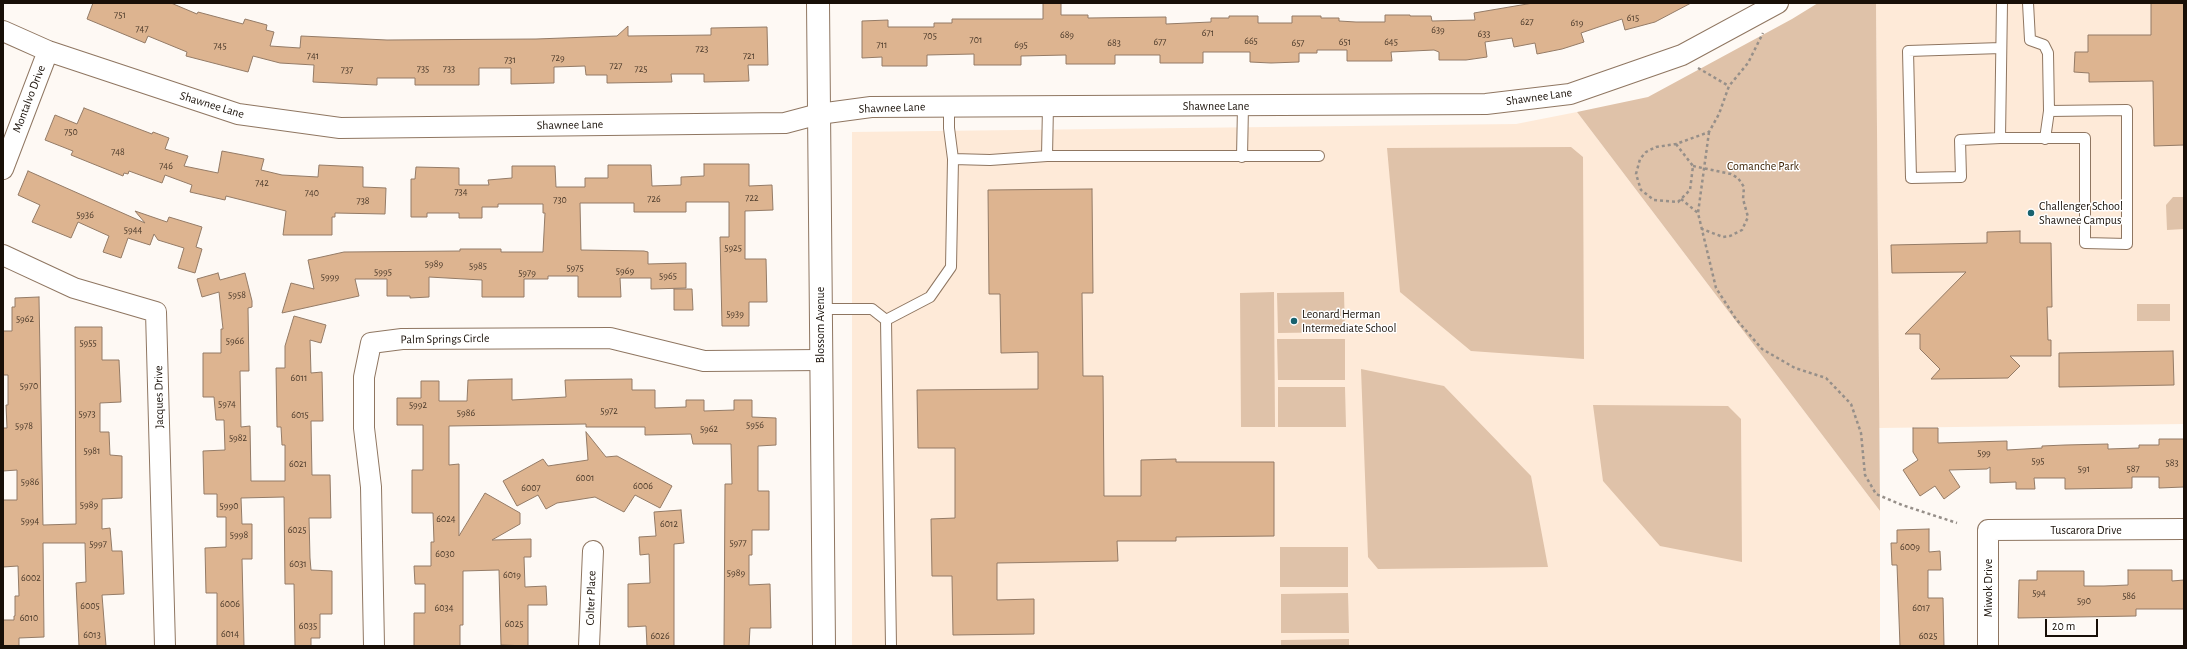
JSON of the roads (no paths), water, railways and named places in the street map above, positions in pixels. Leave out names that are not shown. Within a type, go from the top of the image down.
[{"type":"street","name":"Blossom Avenue","points":[[818,3],[820,360],[824,646]]},
{"type":"street","name":"Shawnee Lane","points":[[3,31],[48,51],[238,114],[340,128],[785,123],[819,114],[870,107],[1486,104],[1570,94],[1682,55],[1778,3]]},
{"type":"street","name":"Montalvo Drive","points":[[3,169],[48,51]]},
{"type":"street","name":"Jacques Drive","points":[[3,254],[74,288],[156,312],[165,646]]},
{"type":"street","name":"Palm Springs Circle","points":[[374,646],[371,487],[364,428],[364,377],[371,343],[402,339],[610,338],[704,361],[820,360]]},
{"type":"street","name":"Tuscarora Drive","points":[[1988,530],[2184,530]]},
{"type":"street","name":"Miwok Drive","points":[[1988,530],[1988,646]]},
{"type":"street","name":"Colter Place","points":[[590,646],[593,551]]},
{"type":"lane","points":[[2000,138],[2002,3]]},
{"type":"lane","points":[[2028,3],[2030,40],[2044,45],[2048,53],[2049,111],[2045,139]]},
{"type":"lane","points":[[2001,48],[1908,51],[1911,178],[1961,177],[1960,140],[2000,138],[2085,138],[2085,243],[2127,244],[2127,110],[2049,111]]},
{"type":"lane","points":[[886,320],[930,296],[951,267],[953,159],[949,128],[949,106]]},
{"type":"lane","points":[[1047,156],[1048,106]]},
{"type":"lane","points":[[1242,157],[1243,106]]},
{"type":"lane","points":[[953,159],[990,160],[1047,156],[1319,156]]},
{"type":"lane","points":[[820,309],[872,309],[886,320]]},
{"type":"lane","points":[[886,320],[891,646]]},
{"type":"place","name":"Challenger School Shawnee Campus","points":[[2031,213]]},
{"type":"place","name":"Leonard Herman Intermediate School","points":[[1294,321]]},
{"type":"park label","name":"Comanche Park","points":[[1763,166]]}]
